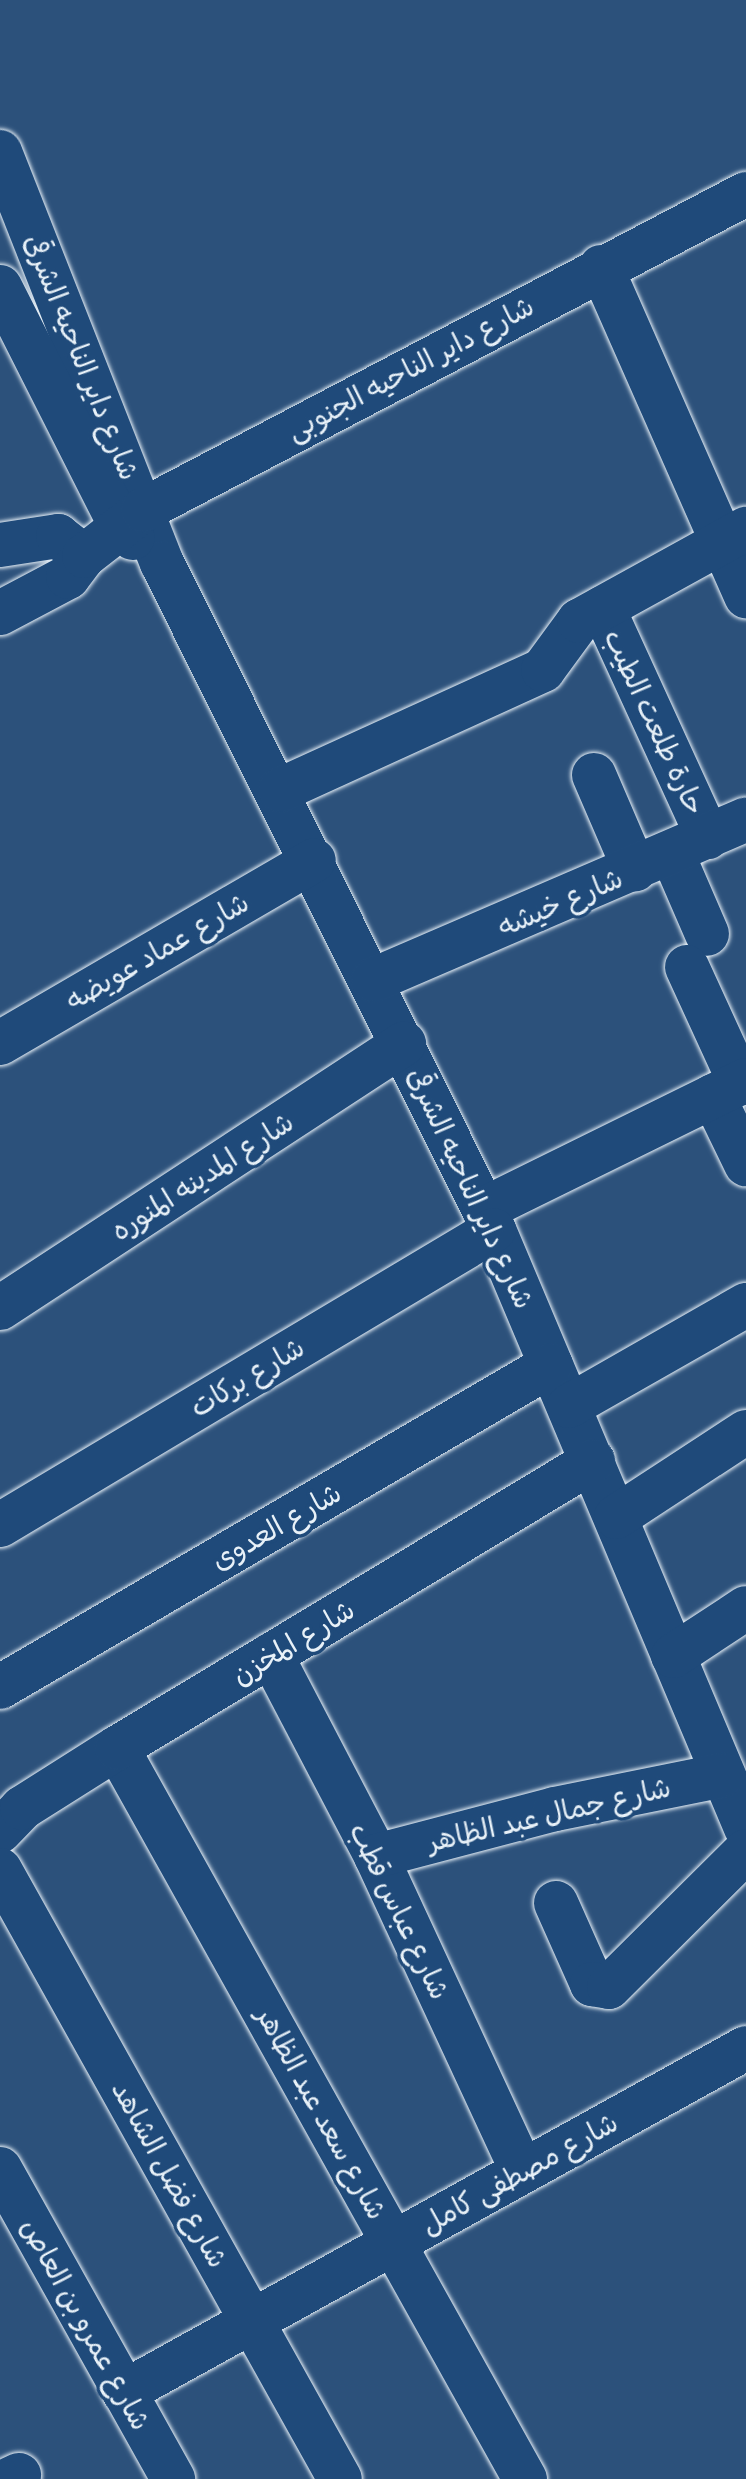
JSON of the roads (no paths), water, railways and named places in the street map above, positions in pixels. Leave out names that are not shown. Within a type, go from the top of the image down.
[{"type":"street","name":"شارع داير الناحيه الشرقى","points":[[0,152],[132,519]]},
{"type":"street","name":"شارع داير الناحيه الجنوبى","points":[[0,613],[68,577],[84,556],[132,519],[601,267],[744,202]]},
{"type":"street","points":[[601,267],[734,535],[746,596]]},
{"type":"street","name":"شارع داير الناحيه الشرقى","points":[[0,287],[132,519],[162,563],[280,790],[489,1219],[673,1656],[729,1758],[746,1828]]},
{"type":"street","points":[[280,790],[543,670],[568,631],[734,535]]},
{"type":"street","points":[[0,545],[58,536],[84,556]]},
{"type":"street","name":"حارة طلعت الطيب","points":[[603,608],[690,845]]},
{"type":"street","points":[[594,775],[690,845],[697,950],[733,1086],[746,1164]]},
{"type":"street","name":"شارع خيشه","points":[[373,980],[690,845]]},
{"type":"street","name":"شارع عماد عويضه","points":[[0,1043],[314,860]]},
{"type":"street","name":"شارع المدينه المنوره","points":[[0,1308],[404,1044]]},
{"type":"street","name":"شارع بركات","points":[[0,1525],[489,1219],[733,1086]]},
{"type":"street","points":[[569,1406],[746,1305]]},
{"type":"street","name":"شارع العدوى","points":[[0,1687],[551,1365]]},
{"type":"street","points":[[616,1517],[746,1432]]},
{"type":"street","name":"شارع المخزن","points":[[0,1831],[22,1808],[117,1748],[593,1461]]},
{"type":"street","points":[[673,1656],[746,1608]]},
{"type":"street","name":"شارع عباس قطب","points":[[271,1655],[376,1856],[522,2171]]},
{"type":"street","name":"شارع سعد عبد الظاهر","points":[[117,1748],[525,2479]]},
{"type":"street","name":"شارع جمال عبد الظاهر","points":[[376,1856],[555,1809],[729,1758]]},
{"type":"street","points":[[556,1903],[587,1976],[600,1988],[609,1987],[746,1851]]},
{"type":"street","name":"شارع فضل الشاهد","points":[[0,1870],[340,2479]]},
{"type":"street","name":"شارع مصطفى كامل","points":[[124,2392],[746,2048]]},
{"type":"street","name":"شارع عمرو بن العاص","points":[[0,2169],[173,2479]]}]
